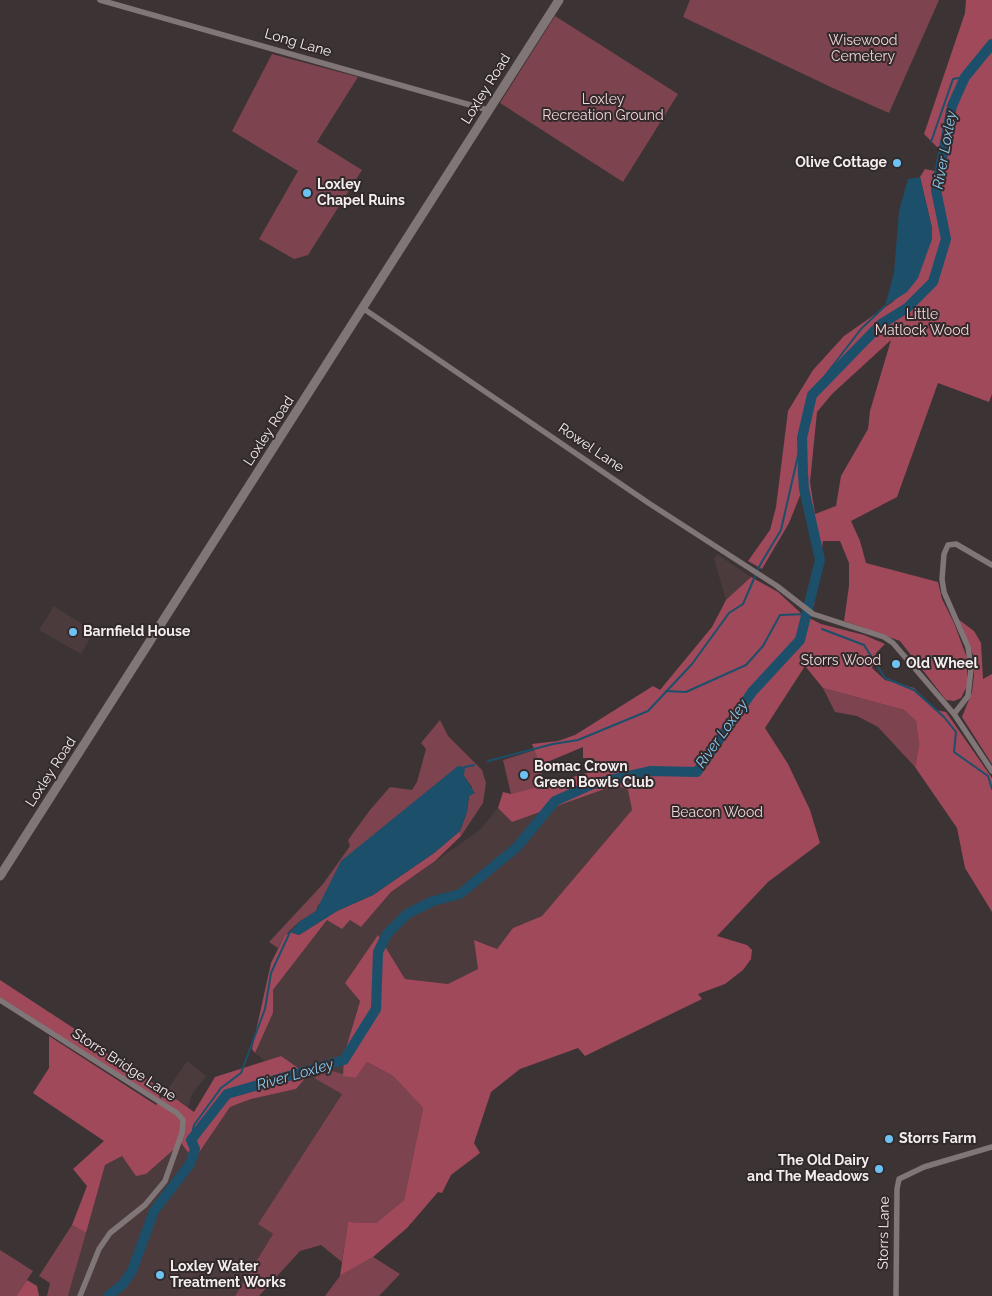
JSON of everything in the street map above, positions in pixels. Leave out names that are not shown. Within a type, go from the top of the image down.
[{"type":"main road","name":"Loxley Road","points":[[0,876],[560,0]]},
{"type":"street","name":"Long Lane","points":[[100,0],[488,110]]},
{"type":"street","name":"Rowel Lane","points":[[364,308],[794,598],[813,614],[884,637],[893,643],[954,714]]},
{"type":"street","points":[[992,565],[956,544],[948,545],[944,554],[944,592],[968,647],[971,668],[968,696],[954,714],[992,770]]},
{"type":"street","name":"Storrs Bridge Lane","points":[[0,1000],[177,1113],[183,1120],[182,1132],[165,1181],[145,1205],[110,1234],[100,1250],[80,1296]]},
{"type":"street","name":"Storrs Lane","points":[[896,1296],[897,1189],[900,1180],[924,1167],[992,1147]]},
{"type":"shaded area","points":[[717,554],[751,577],[726,600],[714,559]]},
{"type":"shaded area","points":[[54,606],[94,632],[81,654],[39,630]]},
{"type":"shaded area","points":[[616,785],[628,790],[632,810],[542,916],[513,928],[497,949],[474,940],[478,969],[448,984],[405,979],[378,936],[344,1055],[343,1076],[329,1071],[315,1078],[342,1093],[258,1224],[273,1234],[235,1296],[68,1296],[105,1165],[122,1156],[136,1176],[181,1143],[194,1160],[230,1107],[251,1099],[296,1089],[281,1056],[265,1061],[255,1053],[273,1013],[273,991],[327,920],[350,920],[361,927],[391,892],[480,830],[498,808],[512,822]]},
{"type":"shaded area","points":[[187,1061],[206,1076],[192,1094],[188,1108],[166,1092]]},
{"type":"green space","name":"Wisewood Cemetery","points":[[690,0],[939,0],[889,113],[683,17]]},
{"type":"green space","name":"Little Matlock Wood","points":[[966,0],[992,0],[992,394],[989,402],[938,383],[897,497],[851,521],[860,541],[866,563],[938,582],[942,599],[954,623],[967,658],[967,686],[961,698],[954,701],[946,700],[900,641],[844,621],[849,586],[849,563],[840,541],[823,541],[814,606],[805,601],[816,558],[801,493],[789,523],[762,569],[748,561],[770,530],[776,507],[788,411],[813,370],[844,336],[894,301],[932,239],[932,228],[920,177],[925,169],[935,171],[941,151],[924,134],[965,13]],"holes":[[[891,340],[870,411],[868,429],[841,476],[836,506],[815,514],[810,482],[817,412],[832,394]]]},
{"type":"green space","name":"Loxley Recreation Ground","points":[[555,16],[678,94],[623,182],[500,103]]},
{"type":"green space","points":[[272,54],[358,77],[317,142],[362,170],[308,255],[294,259],[259,239],[298,171],[232,131]]},
{"type":"green space","name":"Beacon Wood","points":[[751,577],[778,592],[803,615],[821,624],[864,635],[885,644],[876,653],[872,668],[885,680],[914,688],[935,710],[946,712],[992,778],[992,912],[965,868],[957,828],[915,767],[919,745],[916,721],[904,710],[823,688],[805,666],[765,728],[788,764],[810,810],[820,843],[768,882],[717,936],[747,945],[752,950],[751,959],[743,970],[725,984],[698,994],[702,999],[585,1056],[578,1048],[520,1069],[491,1092],[474,1143],[480,1153],[451,1175],[442,1193],[438,1192],[407,1228],[373,1257],[340,1276],[348,1222],[376,1223],[404,1200],[423,1108],[393,1076],[367,1062],[356,1078],[343,1076],[344,1055],[360,1001],[345,983],[378,935],[405,979],[448,984],[478,969],[474,940],[497,949],[513,928],[542,916],[632,810],[628,790],[616,785],[512,822],[498,808],[503,792],[511,794],[602,769],[593,758],[583,758],[583,747],[540,765],[532,744],[558,741],[575,735],[653,686],[660,690],[712,627],[726,600]]},
{"type":"green space","points":[[958,619],[974,631],[981,643],[983,679],[992,674],[992,764],[962,717],[972,692],[974,675],[973,655]]},
{"type":"green space","points":[[823,688],[904,710],[916,721],[919,745],[915,767],[878,727],[857,716],[835,712]]},
{"type":"green space","points":[[440,720],[448,736],[482,770],[486,783],[483,803],[461,836],[460,831],[467,812],[472,787],[464,776],[318,905],[316,911],[299,922],[285,935],[278,948],[269,942],[323,884],[350,846],[348,840],[390,787],[412,790],[417,782],[426,749],[421,743]]},
{"type":"green space","name":"Bomac Crown Green Bowls Club","points":[[535,750],[545,785],[511,794],[503,760]]},
{"type":"green space","points":[[460,831],[461,836],[435,861],[391,892],[361,927],[350,920],[342,929],[327,920],[273,990],[273,1013],[255,1053],[252,1049],[271,963],[285,935],[290,932],[299,935],[337,911],[373,895],[434,853]]},
{"type":"green space","points":[[0,980],[84,1035],[111,1057],[120,1060],[157,1086],[160,1099],[166,1092],[194,1112],[215,1077],[281,1056],[308,1075],[296,1089],[251,1099],[230,1107],[194,1160],[181,1143],[146,1174],[136,1176],[122,1156],[105,1165],[86,1233],[72,1225],[87,1186],[73,1169],[104,1141],[33,1093],[49,1068],[49,1036],[156,1105],[160,1100],[0,997]]},
{"type":"green space","points":[[367,1062],[393,1076],[423,1108],[404,1200],[376,1223],[348,1222],[342,1262],[321,1245],[300,1251],[259,1296],[235,1296],[273,1234],[258,1224],[342,1094],[314,1078],[329,1070],[356,1078]]},
{"type":"green space","points":[[72,1225],[86,1233],[68,1296],[47,1296],[50,1283],[39,1276]]},
{"type":"green space","points":[[0,1250],[33,1271],[16,1296],[0,1296]]},
{"type":"green space","points":[[373,1257],[400,1274],[379,1296],[325,1296],[340,1276]]},
{"type":"green space","points":[[27,1280],[37,1286],[39,1296],[16,1296]]},
{"type":"water","points":[[920,177],[932,228],[932,239],[918,278],[907,292],[885,306],[894,273],[899,211],[908,179]]},
{"type":"water","points":[[458,766],[465,767],[464,776],[475,793],[469,796],[467,812],[460,831],[434,853],[373,895],[337,911],[299,935],[290,932],[299,922],[316,911],[341,861]]},
{"type":"waterway","name":"River Loxley","points":[[108,1296],[122,1285],[132,1271],[154,1211],[190,1164],[195,1149],[191,1140],[227,1094],[344,1060],[376,1009],[378,952],[387,934],[407,914],[433,901],[460,894],[517,847],[555,801],[593,784],[651,771],[697,772],[752,692],[800,640],[820,560],[804,489],[803,473],[802,438],[812,395],[881,324],[907,308],[933,282],[946,239],[936,190],[952,106],[965,77],[992,44]]},
{"type":"waterway","points":[[931,142],[953,79],[965,77]]},
{"type":"waterway","points":[[820,387],[821,381],[861,329],[885,306]]},
{"type":"waterway","points":[[488,761],[553,744],[578,740],[648,711],[692,664],[729,613],[743,604],[760,565],[781,530],[802,438]]},
{"type":"waterway","points":[[666,691],[686,692],[746,665],[763,646],[780,615],[807,614]]},
{"type":"waterway","points":[[822,629],[864,645],[885,678],[914,690],[944,717],[956,732],[954,752],[988,776],[992,789]]},
{"type":"waterway","points":[[465,767],[474,765]]},
{"type":"waterway","points":[[191,1140],[194,1125],[221,1088],[241,1073],[265,1009],[271,973],[290,932]]},
{"type":"place","name":"Olive Cottage","points":[[897,163]]},
{"type":"place","name":"Loxley Chapel Ruins","points":[[307,193]]},
{"type":"place","name":"Barnfield House","points":[[73,632]]},
{"type":"place","name":"Old Wheel","points":[[896,664]]},
{"type":"place","name":"Bomac Crown Green Bowls Club","points":[[524,775]]},
{"type":"place","name":"Storrs Farm","points":[[889,1139]]},
{"type":"place","name":"The Old Dairy and The Meadows","points":[[879,1169]]},
{"type":"place","name":"Loxley Water Treatment Works","points":[[160,1275]]},
{"type":"park label","name":"Storrs Wood","points":[[841,661]]}]
